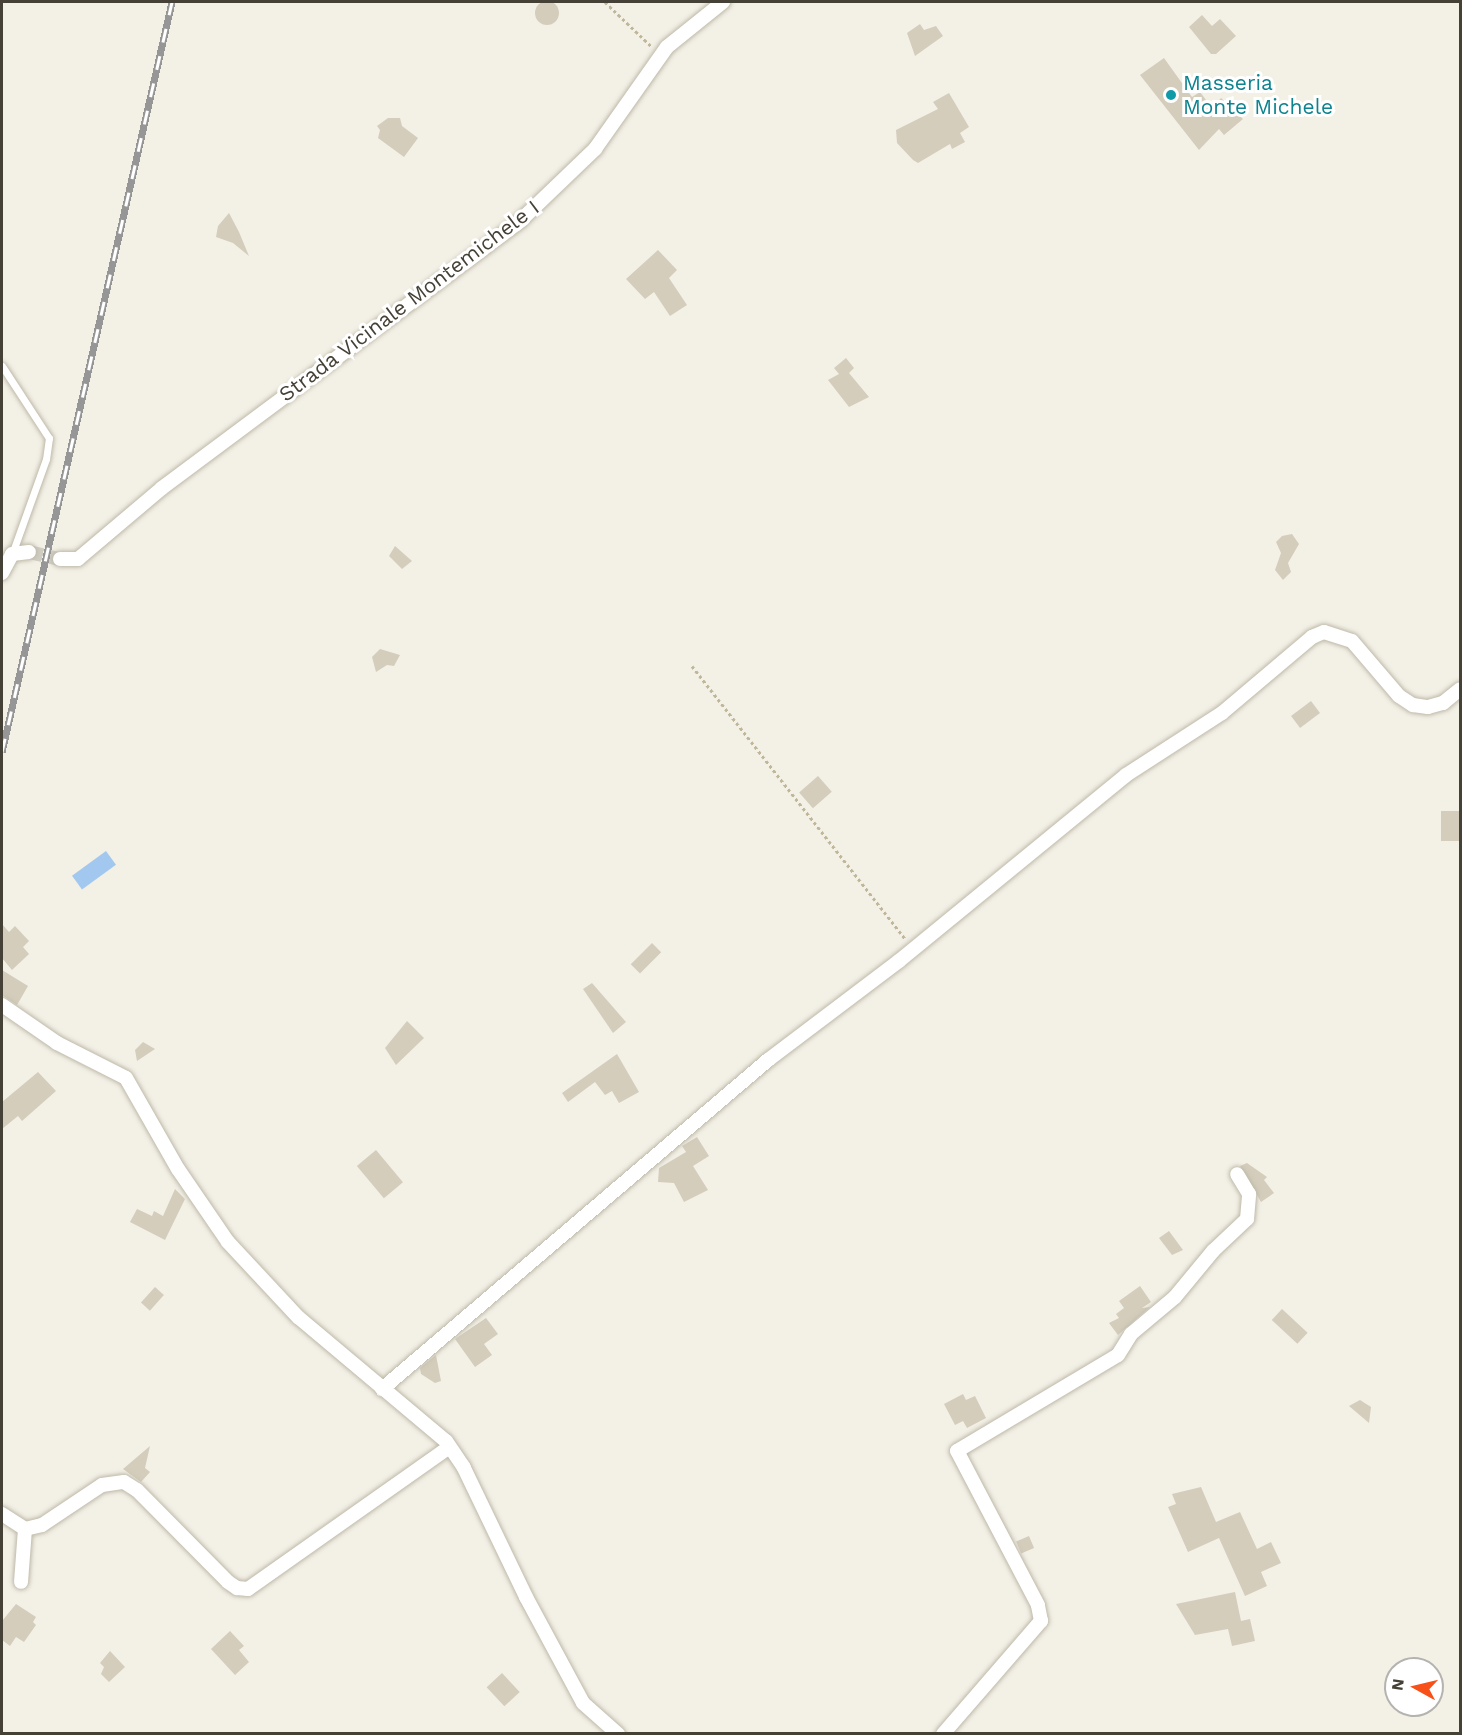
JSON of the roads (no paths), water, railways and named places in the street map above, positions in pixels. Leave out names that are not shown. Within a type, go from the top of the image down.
[{"type":"street","name":"Strada Vicinale Montemichele I","points":[[60,560],[78,559],[162,488],[521,220],[595,149],[661,56],[723,2]]},
{"type":"street","points":[[2,573],[12,555],[29,552]]},
{"type":"street","points":[[382,1389],[768,1060],[914,949],[1126,776],[1222,713],[1312,638],[1324,632],[1352,641],[1399,696],[1413,705],[1428,707],[1443,702],[1461,689]]},
{"type":"street","points":[[2,1005],[57,1043],[126,1078],[178,1169],[228,1242],[298,1317],[450,1447],[464,1468],[526,1597],[583,1704],[618,1734]]},
{"type":"street","points":[[943,1734],[1041,1621],[1038,1605],[957,1451],[1118,1355],[1131,1334],[1174,1297],[1213,1251],[1247,1219],[1249,1194],[1237,1174]]},
{"type":"street","points":[[2,1515],[25,1528],[42,1525],[102,1485],[124,1482],[137,1490],[228,1582],[237,1588],[248,1589],[450,1447]]},
{"type":"street","points":[[21,1582],[25,1528]]},
{"type":"lane","points":[[2,366],[49,438],[46,459],[12,555]]},
{"type":"water","points":[[106,851],[116,865],[82,889],[72,876]]},
{"type":"tunnel","points":[[29,552],[60,559]]},
{"type":"railway","points":[[2,752],[172,2]]},
{"type":"place","name":"Masseria Monte Michele","points":[[1171,95]]}]
